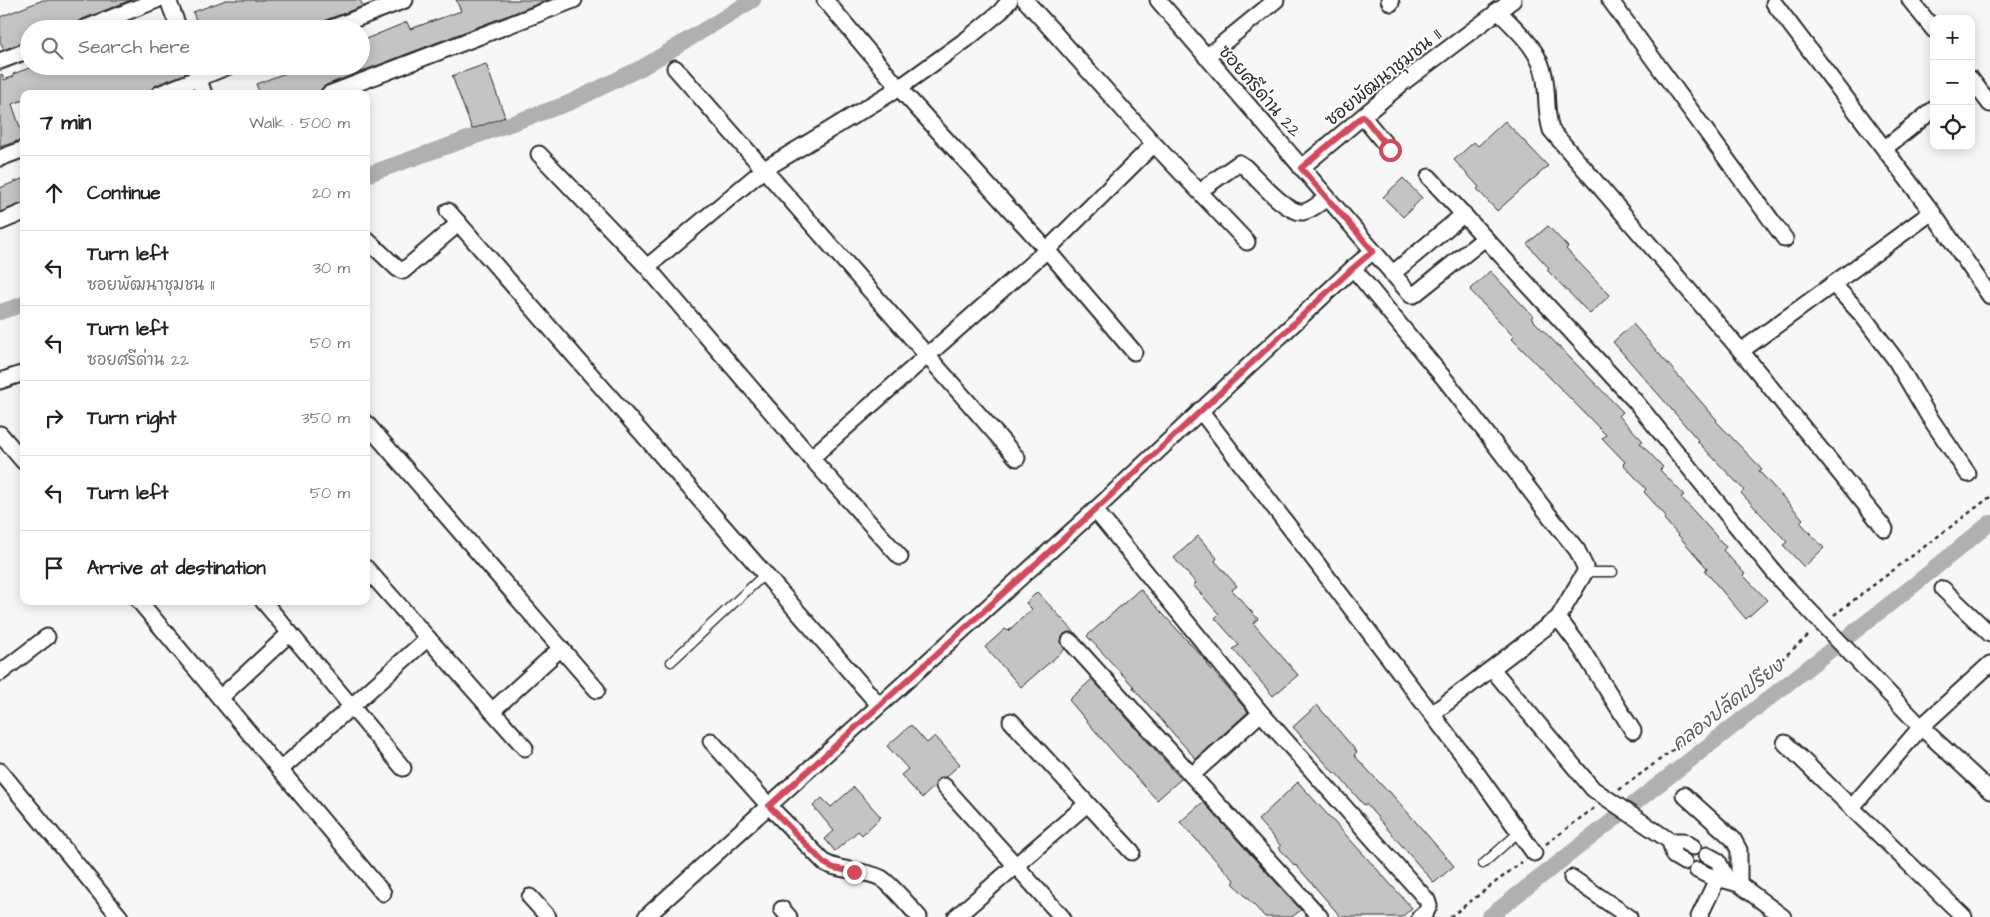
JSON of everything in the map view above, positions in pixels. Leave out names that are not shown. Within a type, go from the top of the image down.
[{"type":"street","points":[[106,20],[157,0]]},
{"type":"street","points":[[168,0],[176,20]]},
{"type":"street","points":[[353,20],[405,0]]},
{"type":"street","points":[[339,90],[574,0]]},
{"type":"street","points":[[825,0],[899,88],[1047,250],[1134,352]]},
{"type":"street","points":[[647,267],[763,170],[899,88],[967,39],[1000,12],[1010,0]]},
{"type":"street","points":[[1025,0],[1154,144],[1247,242]]},
{"type":"street","name":"ซอยศรีด่าน 22","points":[[1158,0],[1411,295],[1414,295],[1485,238]]},
{"type":"street","points":[[1206,57],[1276,0]]},
{"type":"street","name":"ซอยพัฒนาชุมชน 11","points":[[1301,168],[1363,116],[1497,10],[1513,0]]},
{"type":"street","points":[[1610,0],[1784,239]]},
{"type":"street","points":[[1910,0],[1930,25]]},
{"type":"street","points":[[1774,3],[1885,148],[1990,296]]},
{"type":"street","points":[[1497,10],[1526,38],[1539,61],[1545,79],[1546,113],[1551,130],[1741,351],[1885,529]]},
{"type":"street","points":[[0,61],[20,53]]},
{"type":"street","points":[[675,68],[763,170],[929,355],[1017,458]]},
{"type":"street","points":[[166,90],[191,75]]},
{"type":"street","points":[[197,75],[203,90]]},
{"type":"street","points":[[1975,84],[1990,104]]},
{"type":"street","points":[[1885,148],[1930,112]]},
{"type":"street","points":[[1363,116],[1390,150]]},
{"type":"street","points":[[812,458],[1047,250],[1154,144]]},
{"type":"street","points":[[0,158],[20,150]]},
{"type":"street","points":[[539,154],[647,267],[900,557]]},
{"type":"street","points":[[1208,185],[1239,164],[1245,167],[1282,203],[1296,211],[1304,212],[1327,198]]},
{"type":"street","points":[[1429,177],[1635,401],[1782,582],[1921,727],[1990,791]]},
{"type":"street","points":[[448,211],[879,705]]},
{"type":"street","points":[[1741,351],[1932,212]]},
{"type":"street","points":[[0,222],[20,214]]},
{"type":"street","points":[[1392,274],[1464,214]]},
{"type":"street","points":[[370,243],[398,269],[403,271],[459,223]]},
{"type":"street","points":[[646,917],[1095,510],[1200,410],[1373,251]]},
{"type":"street","points":[[1353,268],[1447,382],[1577,550],[1586,567],[1586,572],[1558,618],[1432,714]]},
{"type":"street","points":[[1833,284],[1862,315],[1894,359],[1928,415],[1968,474]]},
{"type":"street","points":[[0,381],[20,374]]},
{"type":"street","points":[[1200,410],[1432,714],[1534,853]]},
{"type":"street","points":[[370,428],[597,690]]},
{"type":"street","points":[[0,434],[20,457]]},
{"type":"street","points":[[1095,510],[1261,713],[1427,900],[1429,906],[1420,917]]},
{"type":"street","points":[[370,573],[525,748]]},
{"type":"street","points":[[1943,589],[1990,634]]},
{"type":"street","points":[[142,605],[383,893]]},
{"type":"street","points":[[266,605],[403,768]]},
{"type":"street","points":[[1558,618],[1580,647],[1633,731]]},
{"type":"street","points":[[220,698],[290,633]]},
{"type":"street","points":[[0,673],[47,637]]},
{"type":"street","points":[[280,770],[428,638]]},
{"type":"street","points":[[1070,641],[1320,917]]},
{"type":"street","points":[[492,711],[561,648]]},
{"type":"street","points":[[1852,807],[1921,727],[1990,664]]},
{"type":"street","points":[[1492,669],[1593,789],[1670,841],[1683,841],[1693,846]]},
{"type":"street","points":[[1192,775],[1261,713]]},
{"type":"street","points":[[1010,721],[1132,852]]},
{"type":"street","points":[[711,740],[769,806],[824,863],[834,868],[871,874],[882,879],[919,917]]},
{"type":"street","points":[[1785,743],[1964,917]]},
{"type":"street","points":[[0,771],[120,917]]},
{"type":"street","points":[[944,786],[1062,917]]},
{"type":"street","points":[[1684,795],[1732,839],[1738,850],[1726,878],[1699,917]]},
{"type":"street","points":[[956,917],[1087,804]]},
{"type":"street","points":[[1670,841],[1674,856],[1708,875],[1726,878],[1782,917]]},
{"type":"street","points":[[1706,855],[1718,861],[1726,878]]},
{"type":"street","points":[[1572,878],[1629,917]]},
{"type":"street","points":[[530,897],[548,917]]},
{"type":"lane","points":[[1586,572],[1613,572]]},
{"type":"lane","points":[[671,662],[765,574]]},
{"type":"lane","points":[[1482,864],[1519,832]]},
{"type":"path","points":[[1616,792],[1717,717],[1822,622],[1990,496]]},
{"type":"path","points":[[1450,917],[1594,808]]},
{"type":"building","points":[[43,0],[131,0],[80,20],[20,20],[20,44],[4,50],[0,41],[0,17]]},
{"type":"building","points":[[226,0],[360,0],[363,6],[326,20],[196,20],[193,12]]},
{"type":"building","points":[[456,0],[548,0],[370,68],[370,37],[407,22],[410,29],[461,11]]},
{"type":"building","points":[[486,64],[505,117],[472,129],[452,76]]},
{"type":"building","points":[[20,71],[20,75],[182,75],[156,85],[151,90],[20,90],[20,101],[12,104],[20,127],[20,140],[0,147],[0,75],[2,74],[4,80],[14,76],[13,74]]},
{"type":"building","points":[[280,75],[352,75],[326,85],[321,90],[258,90],[256,84]]},
{"type":"building","points":[[1505,121],[1548,166],[1497,211],[1477,189],[1479,187],[1454,160],[1474,142],[1478,146]]},
{"type":"building","points":[[1403,178],[1422,198],[1403,217],[1383,197]]},
{"type":"building","points":[[20,180],[20,204],[0,212],[0,188]]},
{"type":"building","points":[[1548,226],[1568,247],[1566,249],[1610,295],[1590,314],[1547,270],[1549,268],[1527,244]]},
{"type":"building","points":[[1490,271],[1533,316],[1531,318],[1623,412],[1619,416],[1643,441],[1640,443],[1663,467],[1660,470],[1684,495],[1681,497],[1726,547],[1723,550],[1745,574],[1743,575],[1767,600],[1746,619],[1705,571],[1707,568],[1664,519],[1666,516],[1644,492],[1646,489],[1623,464],[1625,462],[1602,438],[1606,435],[1512,339],[1514,337],[1470,290]]},
{"type":"building","points":[[1633,324],[1716,421],[1762,469],[1759,471],[1803,519],[1800,522],[1824,548],[1804,567],[1783,545],[1787,542],[1741,493],[1744,490],[1697,441],[1613,342]]},
{"type":"building","points":[[1198,536],[1217,558],[1215,561],[1237,586],[1232,590],[1258,619],[1253,623],[1298,675],[1273,696],[1233,649],[1239,645],[1215,618],[1219,614],[1193,585],[1196,583],[1174,558]]},
{"type":"building","points":[[1140,589],[1208,663],[1248,712],[1196,759],[1087,636]]},
{"type":"building","points":[[1037,592],[1079,637],[1072,632],[1064,634],[1061,642],[1065,649],[1021,687],[985,647],[1005,629],[1008,631],[1032,609],[1026,603]]},
{"type":"building","points":[[1092,679],[1181,779],[1157,800],[1069,700]]},
{"type":"building","points":[[1317,705],[1357,752],[1354,755],[1389,791],[1454,866],[1434,883],[1366,804],[1364,805],[1293,727]]},
{"type":"building","points":[[911,725],[927,743],[935,736],[960,764],[946,777],[938,779],[935,786],[922,798],[901,775],[908,769],[887,746]]},
{"type":"building","points":[[1298,782],[1412,908],[1402,917],[1341,917],[1279,848],[1281,846],[1258,820]]},
{"type":"building","points":[[854,787],[881,817],[862,835],[858,831],[835,851],[825,839],[834,831],[813,806],[822,798],[831,807]]},
{"type":"building","points":[[1203,802],[1301,910],[1292,917],[1265,917],[1233,883],[1235,881],[1180,822]]},
{"type":"waterway","points":[[370,174],[569,103],[643,67],[753,0]]},
{"type":"waterway","points":[[0,312],[20,305]]},
{"type":"waterway","name":"คลองปลัดเปรียง","points":[[1489,917],[1914,585],[1990,523]]},
{"type":"route","points":[[854,872],[834,868],[824,863],[769,806],[1095,510],[1200,410],[1373,251],[1301,168],[1363,116],[1390,150]]}]
